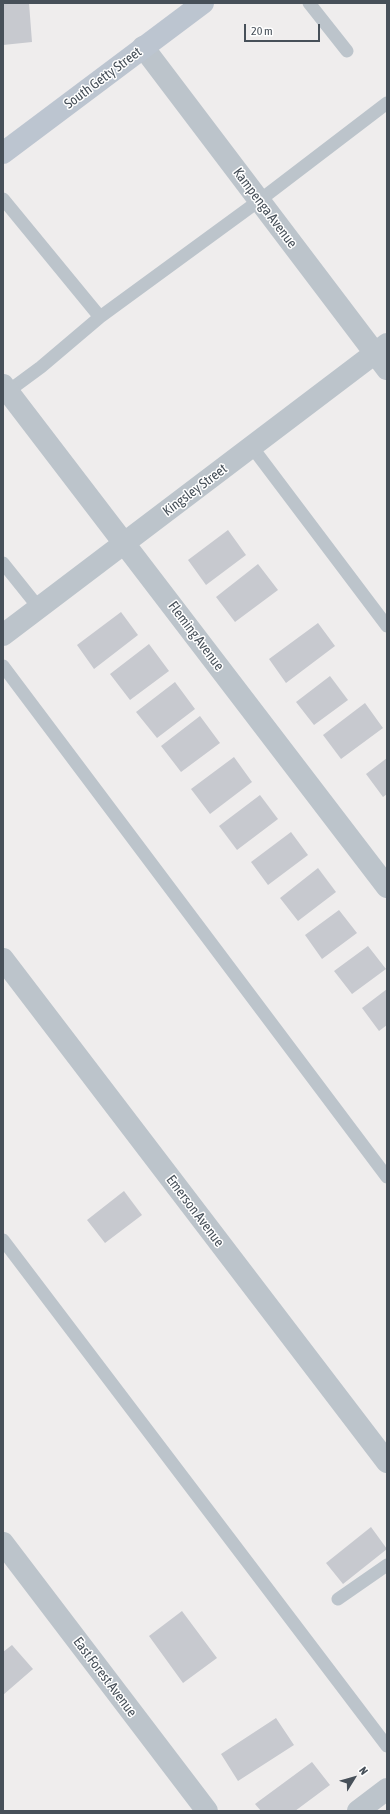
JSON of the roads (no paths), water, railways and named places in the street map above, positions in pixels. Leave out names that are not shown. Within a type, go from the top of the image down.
[{"type":"main road","name":"South Getty Street","points":[[6,145],[203,3]]},
{"type":"street","name":"Kampenga Avenue","points":[[143,47],[260,200],[383,355]]},
{"type":"street","name":"Kingsley Street","points":[[3,635],[252,447],[383,355]]},
{"type":"street","name":"Fleming Avenue","points":[[5,391],[125,544],[387,887]]},
{"type":"street","name":"Emerson Avenue","points":[[3,959],[387,1462]]},
{"type":"street","name":"East Forest Avenue","points":[[3,1543],[207,1811]]},
{"type":"street","points":[[358,1811],[387,1789]]},
{"type":"lane","points":[[309,3],[347,51]]},
{"type":"lane","points":[[5,391],[41,367],[100,317],[260,200],[387,103]]},
{"type":"lane","points":[[3,199],[100,317]]},
{"type":"lane","points":[[252,447],[387,626]]},
{"type":"lane","points":[[3,562],[39,608]]},
{"type":"lane","points":[[3,666],[387,1177]]},
{"type":"lane","points":[[3,1240],[387,1746]]},
{"type":"lane","points":[[338,1599],[387,1565]]}]
